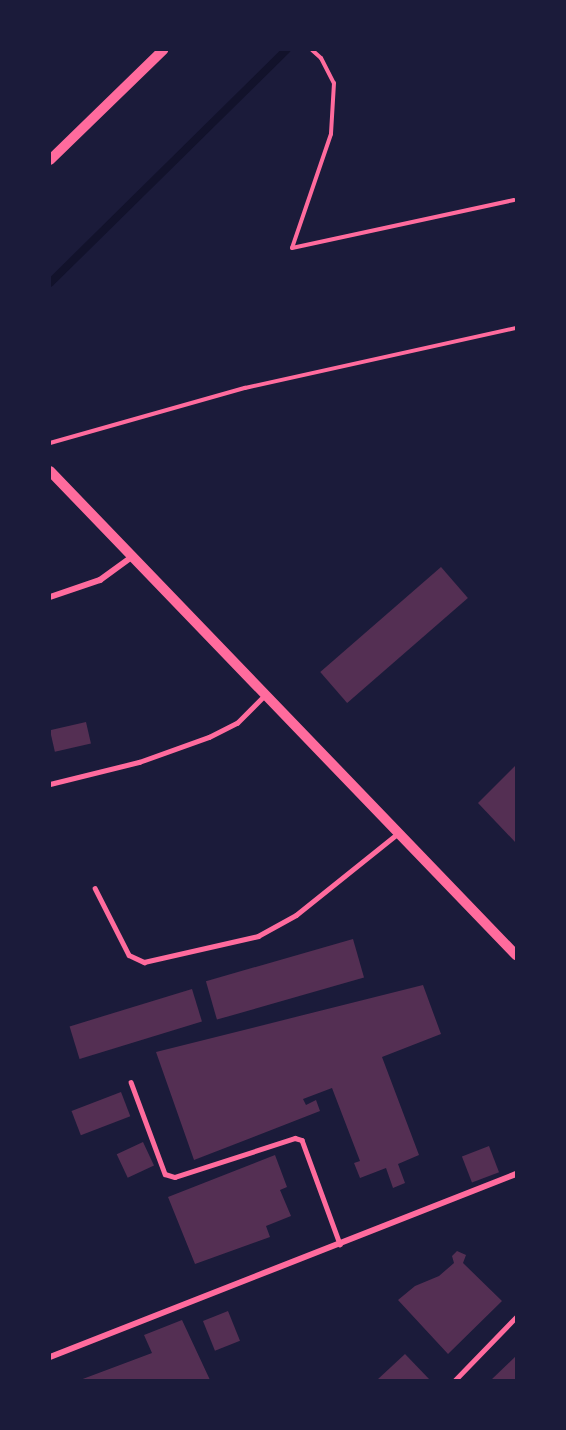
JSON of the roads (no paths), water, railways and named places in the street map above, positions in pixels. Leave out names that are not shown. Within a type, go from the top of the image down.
[{"type":"street","points":[[50,160],[163,50]]},
{"type":"street","points":[[50,471],[397,834],[516,955]]},
{"type":"street","points":[[50,597],[100,580],[133,556]]},
{"type":"street","points":[[50,1357],[516,1174]]},
{"type":"lane","points":[[50,784],[139,762],[209,737],[237,723],[265,695]]},
{"type":"lane","points":[[95,888],[129,955],[144,962],[258,936],[296,915],[397,834]]},
{"type":"lane","points":[[131,1082],[165,1174],[175,1177],[294,1138],[302,1140],[340,1244]]},
{"type":"lane","points":[[455,1380],[516,1317]]},
{"type":"waterway","points":[[50,283],[286,50]]}]
